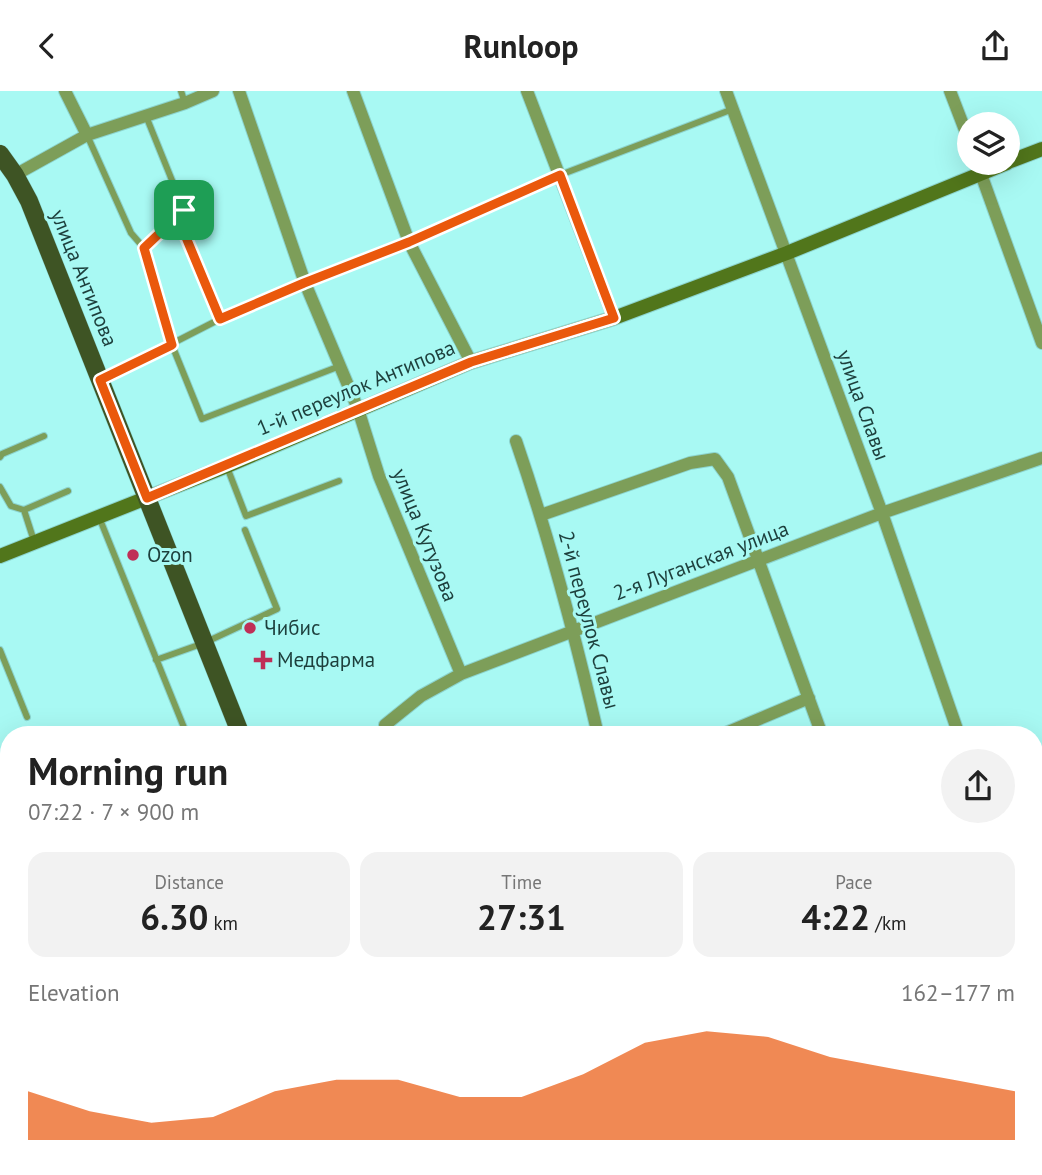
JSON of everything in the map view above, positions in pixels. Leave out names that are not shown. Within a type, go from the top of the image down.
[{"type":"main road","name":"1-й переулок Антипова","points":[[1020,157],[1042,149]]},
{"type":"main road","name":"улица Антипова","points":[[1,156],[29,201],[237,726]]},
{"type":"main road","name":"1-й переулок Антипова","points":[[0,556],[227,466],[471,362],[614,318],[787,253],[963,175]]},
{"type":"street","points":[[65,91],[87,135]]},
{"type":"street","points":[[15,175],[87,135],[183,97],[213,91]]},
{"type":"street","name":"улица Кутузова","points":[[239,91],[304,283],[358,409],[379,476],[461,674]]},
{"type":"street","points":[[352,91],[409,242],[471,362]]},
{"type":"street","points":[[527,91],[614,318]]},
{"type":"street","name":"улица Славы","points":[[726,91],[882,513],[956,726]]},
{"type":"street","points":[[950,91],[958,112]]},
{"type":"street","points":[[982,175],[1042,343]]},
{"type":"street","name":"2-й переулок Славы","points":[[516,441],[541,515],[573,629],[596,726]]},
{"type":"street","name":"2-я Луганская улица","points":[[385,725],[421,696],[461,674],[882,513],[1042,457]]},
{"type":"street","name":"2-й переулок Славы","points":[[541,515],[690,464],[715,459],[728,477],[758,560]]},
{"type":"street","points":[[758,560],[819,726]]},
{"type":"street","points":[[742,726],[809,698]]},
{"type":"lane","points":[[100,380],[220,319],[304,283],[409,242],[560,175],[733,109]]},
{"type":"lane","points":[[145,114],[184,210],[185,235],[220,319]]},
{"type":"lane","points":[[87,135],[131,233],[144,248],[172,345],[202,419],[340,366]]},
{"type":"lane","points":[[144,248],[184,210]]},
{"type":"lane","points":[[0,457],[44,436]]},
{"type":"lane","points":[[227,466],[246,516],[339,481]]},
{"type":"lane","points":[[0,487],[11,506],[24,510],[68,491]]},
{"type":"lane","points":[[24,510],[35,542]]},
{"type":"lane","points":[[99,517],[183,726]]},
{"type":"lane","points":[[156,660],[204,643],[277,610],[245,530]]},
{"type":"lane","points":[[0,650],[27,717]]},
{"type":"place","name":"Ozon","points":[[133,555]]},
{"type":"place","name":"Чибис","points":[[250,628]]},
{"type":"place","name":"Медфарма","points":[[263,660]]},
{"type":"route","points":[[560,175],[614,318],[471,362],[147,498],[100,380],[172,345],[144,248],[184,210],[185,235],[220,319],[409,242],[560,175]]}]
